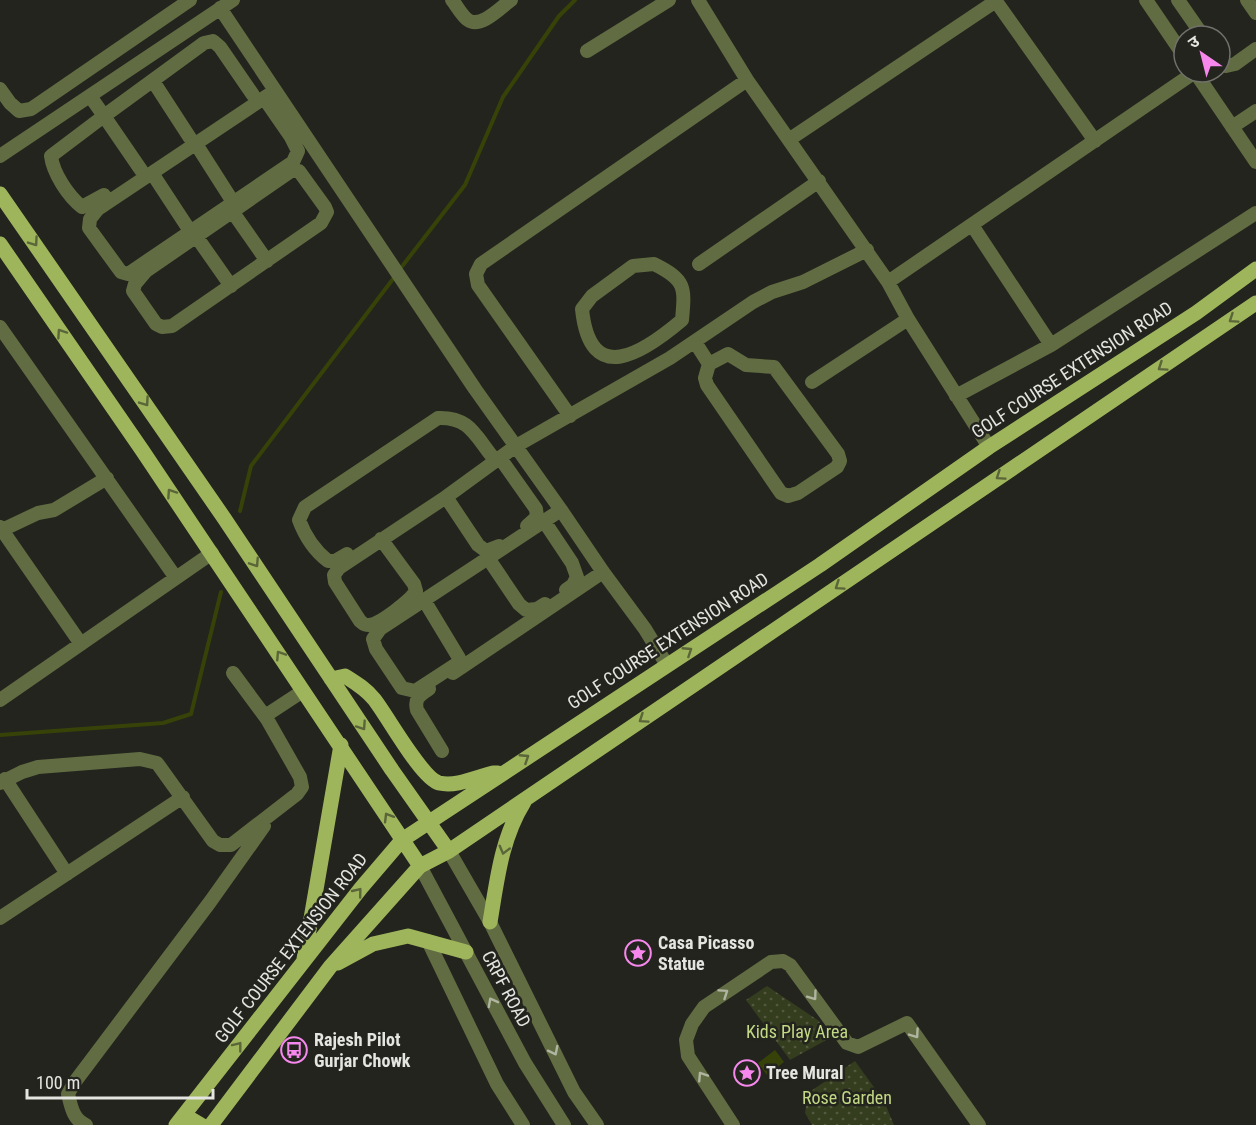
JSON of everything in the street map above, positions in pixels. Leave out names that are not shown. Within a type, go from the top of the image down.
[{"type":"main road","points":[[0,194],[218,508],[392,770],[449,851]]},
{"type":"main road","points":[[0,244],[212,553],[420,866]]},
{"type":"main road","name":"GOLF COURSE EXTENSION ROAD","points":[[180,1120],[402,840],[820,565],[989,447],[1196,313],[1256,268]]},
{"type":"main road","points":[[211,1125],[330,967],[420,866],[449,851],[1256,303]]},
{"type":"main road","points":[[331,679],[345,676],[374,698],[432,780],[438,783],[455,783],[493,772],[502,774]]},
{"type":"main road","points":[[304,962],[341,745]]},
{"type":"main road","points":[[490,922],[502,854],[513,821],[528,797]]},
{"type":"main road","points":[[330,967],[373,944],[408,936],[466,952]]},
{"type":"main road","points":[[180,1120],[201,1125]]},
{"type":"street","points":[[0,156],[233,0]]},
{"type":"street","points":[[452,0],[468,20],[476,23],[483,21],[511,0]]},
{"type":"street","points":[[587,51],[669,0]]},
{"type":"street","points":[[699,0],[747,80],[888,282],[908,319],[989,447]]},
{"type":"street","points":[[790,140],[995,0],[1095,141]]},
{"type":"street","points":[[1146,0],[1172,38]]},
{"type":"street","points":[[1178,0],[1195,24]]},
{"type":"street","points":[[1247,0],[1256,13]]},
{"type":"street","points":[[0,89],[19,111],[30,109],[184,2]]},
{"type":"street","points":[[220,8],[298,151],[293,162],[193,234],[146,271],[135,284],[133,291],[156,324],[162,327],[172,326],[317,227],[327,212],[299,171],[291,171],[233,206]]},
{"type":"street","points":[[147,172],[82,207],[73,200],[52,165],[51,156],[204,43],[213,41],[266,92],[332,176],[667,664]]},
{"type":"street","points":[[1232,65],[1256,49]]},
{"type":"street","points":[[570,416],[478,285],[476,274],[482,264],[747,80]]},
{"type":"street","points":[[153,81],[267,261]]},
{"type":"street","points":[[888,282],[1178,84]]},
{"type":"street","points":[[1203,84],[1256,162]]},
{"type":"street","points":[[193,234],[128,274],[121,272],[89,228],[90,219],[98,209],[147,172],[266,92]]},
{"type":"street","points":[[90,96],[231,286]]},
{"type":"street","points":[[1232,127],[1256,111]]},
{"type":"street","points":[[313,190],[332,176]]},
{"type":"street","points":[[699,264],[819,181]]},
{"type":"street","points":[[956,396],[1052,345],[1256,213]]},
{"type":"street","points":[[972,225],[1052,345]]},
{"type":"street","points":[[446,497],[478,545],[486,551],[494,549],[531,524],[537,517],[536,509],[495,456],[468,425],[452,417],[438,418],[305,507],[299,520],[303,531],[320,554],[328,561],[336,561],[495,456],[514,443],[570,416],[670,358],[753,302],[772,292],[803,282],[867,250]]},
{"type":"street","points":[[654,264],[675,274],[684,292],[682,320],[658,341],[637,352],[617,357],[600,354],[589,342],[583,326],[582,309],[592,296],[633,266],[654,264]]},
{"type":"street","points":[[812,382],[908,319]]},
{"type":"street","points":[[2,332],[176,578]]},
{"type":"street","points":[[658,341],[670,358]]},
{"type":"street","points":[[695,342],[709,364],[705,378],[706,385],[781,493],[788,496],[798,493],[837,467],[840,461],[838,454],[774,367],[746,365],[728,354],[709,364]]},
{"type":"street","points":[[381,539],[414,584],[416,591],[413,597],[380,621],[371,625],[363,624],[335,582],[334,575],[339,568],[381,539],[446,497],[495,456]]},
{"type":"street","points":[[81,644],[1,528],[38,513],[54,510],[107,478]]},
{"type":"street","points":[[424,600],[459,658],[458,663],[421,688],[410,691],[402,688],[376,649],[374,639],[380,629],[424,600],[488,558],[544,521],[561,510]]},
{"type":"street","points":[[488,558],[519,604],[526,610],[537,609],[573,585],[577,577],[572,563],[544,521]]},
{"type":"street","points":[[0,700],[212,553]]},
{"type":"street","points":[[442,751],[417,710],[415,704],[418,696],[603,572]]},
{"type":"street","points":[[67,874],[3,781],[38,767],[140,759],[157,763],[213,841],[220,845],[231,845],[238,841],[297,794],[302,787],[302,782],[267,720],[232,673]]},
{"type":"street","points":[[267,720],[268,714],[303,691]]},
{"type":"street","points":[[0,918],[183,797]]},
{"type":"street","points":[[86,1125],[81,1123],[73,1113],[68,1094],[274,812]]},
{"type":"street","points":[[449,851],[490,922],[574,1092],[597,1125]]},
{"type":"street","name":"CRPF ROAD","points":[[420,866],[525,1063],[564,1125]]},
{"type":"street","points":[[428,941],[497,1084],[523,1125]]},
{"type":"street","points":[[734,1125],[688,1056],[686,1040],[692,1024],[704,1008],[771,962],[783,961],[790,965],[847,1043],[858,1047],[907,1023],[979,1125]]},
{"type":"green space","name":"Kids Play Area","points":[[767,986],[819,1021],[830,1038],[790,1060],[746,1000]]},
{"type":"green space","name":"Rose Garden","points":[[855,1061],[884,1101],[894,1125],[812,1125],[805,1113],[808,1093]]},
{"type":"water","points":[[775,1050],[784,1062],[767,1075],[758,1063]]},
{"type":"waterway","points":[[400,269],[465,185],[503,97],[559,16],[575,0]]},
{"type":"waterway","points":[[240,511],[251,466],[396,275]]},
{"type":"waterway","points":[[0,735],[163,723],[191,714],[221,592]]},
{"type":"place","name":"Casa Picasso Statue","points":[[638,953]]},
{"type":"place","name":"Rajesh Pilot Gurjar Chowk","points":[[294,1050]]},
{"type":"place","name":"Tree Mural","points":[[747,1073]]}]
